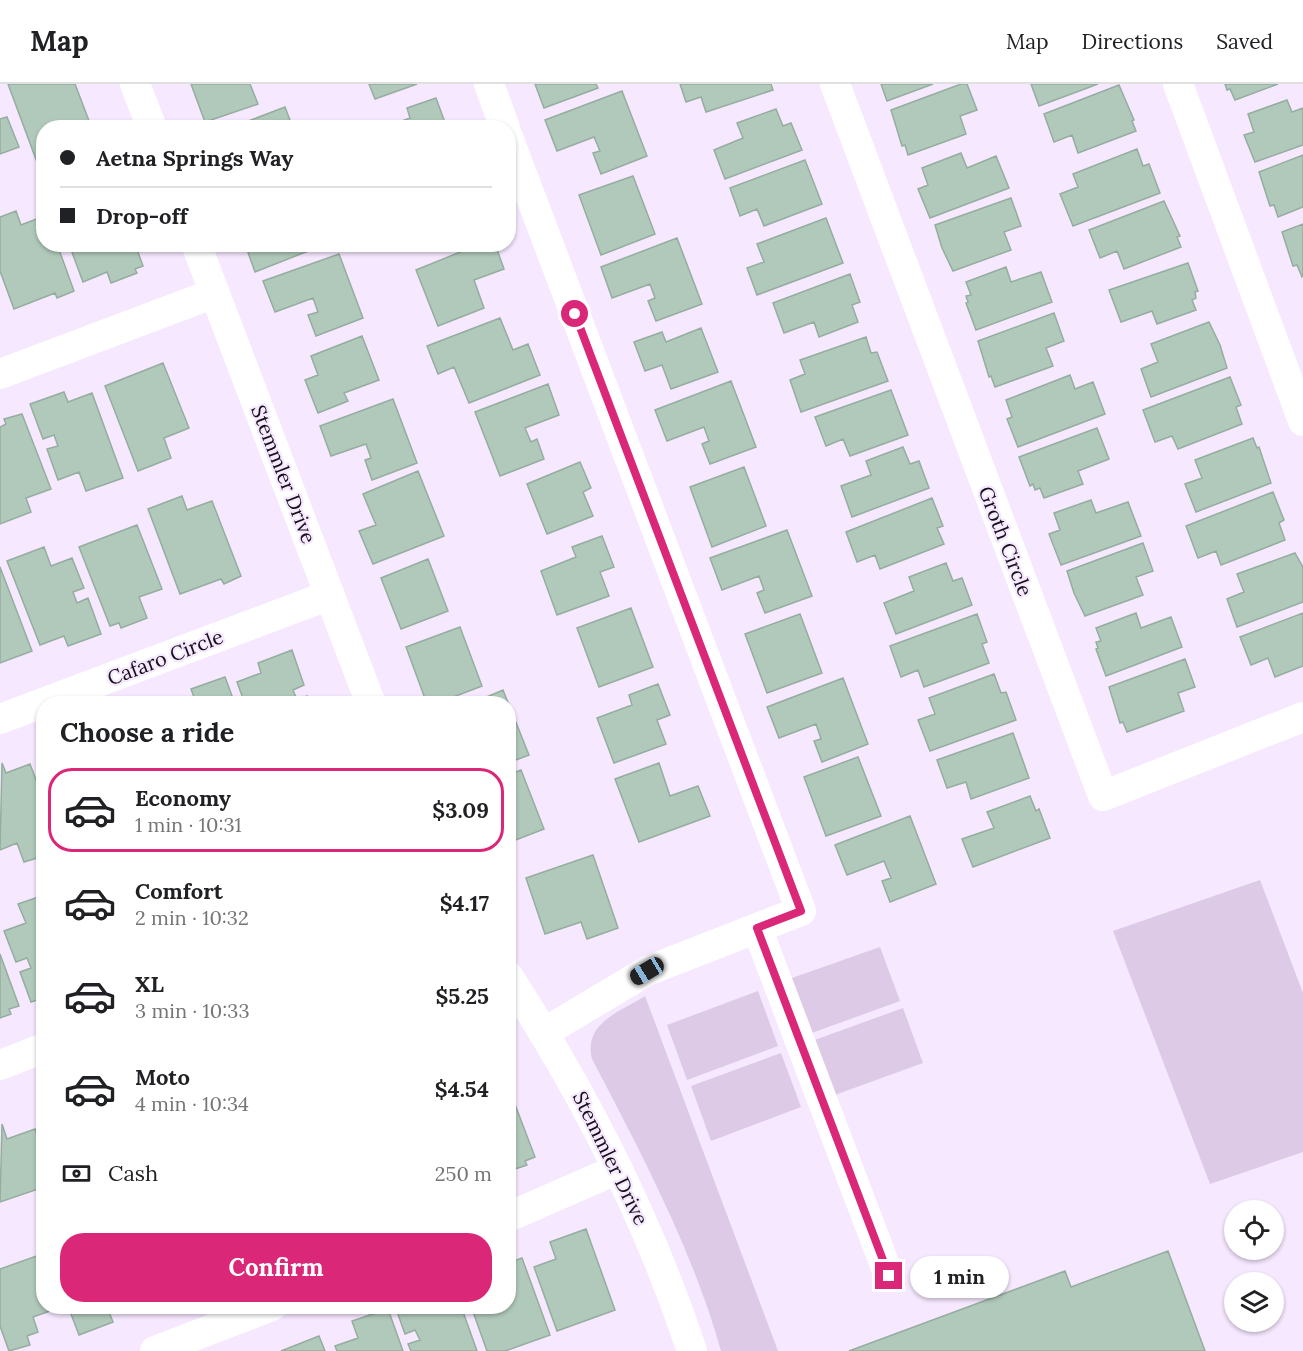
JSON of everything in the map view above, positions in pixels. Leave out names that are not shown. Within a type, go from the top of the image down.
[{"type":"street","points":[[135,84],[149,120]]},
{"type":"street","points":[[489,84],[502,120]]},
{"type":"street","name":"Groth Circle","points":[[834,84],[1104,796],[1303,717]]},
{"type":"street","points":[[1178,84],[1303,421]]},
{"type":"street","points":[[516,158],[801,911],[647,971],[545,1032]]},
{"type":"street","name":"Stemmler Drive","points":[[199,252],[368,696]]},
{"type":"street","points":[[0,374],[215,293]]},
{"type":"street","name":"Cafaro Circle","points":[[61,696],[330,595]]},
{"type":"street","name":"Cafaro Circle","points":[[0,719],[36,705]]},
{"type":"street","points":[[757,928],[889,1276]]},
{"type":"street","name":"Stemmler Drive","points":[[516,987],[545,1032],[618,1168],[644,1223],[692,1351]]},
{"type":"street","points":[[0,1065],[36,1051]]},
{"type":"street","points":[[516,1213],[618,1168]]},
{"type":"street","points":[[155,1351],[251,1314]]},
{"type":"shaded area","points":[[1260,880],[1303,993],[1303,1152],[1210,1184],[1113,931]]},
{"type":"shaded area","points":[[880,947],[900,1001],[809,1034],[789,979]]},
{"type":"shaded area","points":[[758,991],[778,1046],[687,1080],[667,1025]]},
{"type":"shaded area","points":[[645,996],[778,1351],[721,1351],[696,1275],[680,1238],[647,1166],[592,1059],[593,1036],[598,1027],[615,1013]]},
{"type":"shaded area","points":[[903,1008],[923,1063],[832,1096],[812,1041]]},
{"type":"shaded area","points":[[781,1053],[801,1107],[711,1141],[691,1086]]},
{"type":"building","points":[[8,84],[75,84],[89,120],[36,120],[36,159]]},
{"type":"building","points":[[191,84],[250,84],[258,104],[211,120],[204,120]]},
{"type":"building","points":[[369,84],[417,84],[375,99]]},
{"type":"building","points":[[535,84],[596,84],[598,88],[544,108]]},
{"type":"building","points":[[680,84],[771,84],[773,90],[706,112],[701,97],[686,102]]},
{"type":"building","points":[[881,84],[933,84],[887,101]]},
{"type":"building","points":[[961,84],[967,84],[977,110],[960,116],[966,134],[908,155],[905,145],[902,146],[891,110]]},
{"type":"building","points":[[1031,84],[1098,84],[1039,106]]},
{"type":"building","points":[[1225,84],[1278,84],[1235,100]]},
{"type":"building","points":[[1119,85],[1134,120],[1132,121],[1136,131],[1078,153],[1072,135],[1054,142],[1044,114]]},
{"type":"building","points":[[622,91],[647,156],[601,174],[593,153],[600,151],[594,137],[557,151],[545,120]]},
{"type":"building","points":[[436,98],[444,120],[405,120],[410,118],[407,108]]},
{"type":"building","points":[[1287,100],[1292,112],[1303,108],[1303,145],[1255,162],[1244,135],[1254,132],[1248,114]]},
{"type":"building","points":[[285,107],[290,120],[251,120]]},
{"type":"building","points":[[776,109],[783,126],[791,123],[802,150],[725,179],[714,150],[743,138],[737,123]]},
{"type":"building","points":[[7,117],[19,147],[0,154],[0,119]]},
{"type":"building","points":[[1137,149],[1143,166],[1149,164],[1160,193],[1073,226],[1060,194],[1078,187],[1073,174]]},
{"type":"building","points":[[961,153],[967,168],[996,156],[1009,188],[930,218],[918,189],[928,185],[922,168]]},
{"type":"building","points":[[1303,155],[1303,207],[1278,217],[1274,205],[1270,206],[1259,172]]},
{"type":"building","points":[[805,160],[822,204],[764,226],[757,209],[740,216],[730,188]]},
{"type":"building","points":[[633,176],[655,234],[601,255],[579,195]]},
{"type":"building","points":[[1011,198],[1021,226],[1004,232],[1011,250],[953,271],[942,248],[935,225]]},
{"type":"building","points":[[1164,201],[1180,236],[1177,237],[1181,247],[1124,269],[1117,251],[1100,258],[1089,230]]},
{"type":"building","points":[[16,211],[21,225],[36,219],[36,252],[60,252],[74,291],[57,298],[55,293],[14,309],[0,271],[0,217]]},
{"type":"building","points":[[826,218],[843,263],[757,295],[747,268],[764,262],[757,244]]},
{"type":"building","points":[[1303,224],[1302,277],[1297,265],[1293,266],[1282,232]]},
{"type":"building","points":[[677,238],[702,304],[656,321],[648,301],[655,298],[650,284],[612,298],[601,267]]},
{"type":"building","points":[[72,252],[138,252],[143,266],[135,269],[137,273],[111,283],[107,272],[83,282]]},
{"type":"building","points":[[248,252],[306,252],[255,272]]},
{"type":"building","points":[[460,252],[498,252],[504,269],[474,280],[484,308],[438,326],[416,270]]},
{"type":"building","points":[[339,254],[363,318],[316,336],[308,315],[318,312],[313,298],[275,312],[263,281]]},
{"type":"building","points":[[1188,263],[1198,291],[1195,292],[1196,298],[1192,300],[1196,310],[1157,324],[1152,311],[1121,322],[1109,290]]},
{"type":"building","points":[[1006,267],[1011,282],[1041,272],[1052,302],[976,330],[966,303],[968,302],[966,296],[971,295],[966,282]]},
{"type":"building","points":[[850,274],[860,302],[852,305],[858,322],[819,337],[814,322],[784,333],[773,303]]},
{"type":"building","points":[[1054,313],[1064,341],[1046,348],[1053,366],[995,387],[991,376],[989,377],[978,341]]},
{"type":"building","points":[[500,318],[513,350],[528,344],[540,375],[469,403],[454,367],[438,374],[427,346]]},
{"type":"building","points":[[1209,322],[1220,345],[1227,368],[1151,397],[1141,369],[1158,362],[1151,344]]},
{"type":"building","points":[[701,328],[718,372],[671,389],[662,365],[645,371],[634,342],[662,332],[666,342]]},
{"type":"building","points":[[362,336],[379,380],[344,393],[348,401],[318,413],[305,380],[318,375],[311,356]]},
{"type":"building","points":[[866,337],[871,353],[877,352],[888,381],[801,412],[790,380],[805,374],[800,360]]},
{"type":"building","points":[[163,363],[189,428],[164,438],[171,458],[138,471],[105,386]]},
{"type":"building","points":[[1070,375],[1075,389],[1093,382],[1105,414],[1018,447],[1007,419],[1012,417],[1006,400]]},
{"type":"building","points":[[1230,377],[1241,405],[1236,407],[1242,424],[1178,449],[1172,436],[1155,442],[1143,410]]},
{"type":"building","points":[[731,381],[756,447],[710,464],[702,444],[709,441],[704,427],[667,441],[655,410]]},
{"type":"building","points":[[548,384],[559,415],[525,428],[531,442],[537,439],[544,459],[500,476],[475,412]]},
{"type":"building","points":[[891,390],[908,435],[850,456],[843,439],[826,446],[815,417]]},
{"type":"building","points":[[64,392],[68,402],[92,393],[123,478],[86,491],[79,472],[58,480],[47,449],[58,446],[54,435],[43,439],[30,404]]},
{"type":"building","points":[[393,399],[417,463],[372,480],[365,460],[371,458],[366,444],[331,456],[320,426]]},
{"type":"building","points":[[22,414],[51,489],[26,498],[31,512],[0,524],[0,427],[6,424],[4,419]]},
{"type":"building","points":[[1097,428],[1109,459],[1078,471],[1083,484],[1044,498],[1040,488],[1035,490],[1033,484],[1030,486],[1019,457]]},
{"type":"building","points":[[1253,438],[1257,448],[1259,447],[1271,483],[1196,512],[1185,484],[1202,478],[1195,460]]},
{"type":"building","points":[[903,447],[910,464],[919,461],[929,488],[852,517],[841,486],[871,475],[866,461]]},
{"type":"building","points":[[580,462],[591,488],[583,492],[593,516],[547,534],[527,484]]},
{"type":"building","points":[[744,467],[766,526],[712,547],[690,487]]},
{"type":"building","points":[[418,471],[444,536],[373,564],[359,531],[376,525],[363,494]]},
{"type":"building","points":[[1273,492],[1284,520],[1279,523],[1285,540],[1221,565],[1216,551],[1198,558],[1186,526]]},
{"type":"building","points":[[182,496],[187,510],[212,501],[241,576],[224,584],[221,579],[180,594],[148,509]]},
{"type":"building","points":[[932,498],[943,526],[937,528],[944,544],[880,569],[875,555],[857,562],[846,532]]},
{"type":"building","points":[[1091,500],[1096,513],[1128,502],[1141,536],[1061,565],[1049,534],[1060,530],[1054,513]]},
{"type":"building","points":[[137,525],[162,589],[139,597],[147,618],[121,628],[119,623],[110,626],[79,547]]},
{"type":"building","points":[[787,530],[812,596],[765,613],[757,593],[764,590],[759,576],[722,590],[710,558]]},
{"type":"building","points":[[602,536],[614,567],[600,572],[609,596],[557,615],[541,571],[576,557],[572,547]]},
{"type":"building","points":[[1143,543],[1153,571],[1136,577],[1143,595],[1085,616],[1067,571]]},
{"type":"building","points":[[44,547],[51,566],[72,558],[84,588],[73,592],[77,603],[88,598],[101,634],[68,646],[64,636],[40,645],[7,561]]},
{"type":"building","points":[[1295,553],[1303,567],[1303,602],[1237,627],[1227,599],[1244,592],[1237,574]]},
{"type":"building","points":[[428,559],[448,611],[401,629],[381,578]]},
{"type":"building","points":[[946,563],[953,581],[962,578],[972,605],[896,634],[884,603],[914,591],[909,577]]},
{"type":"building","points":[[0,567],[32,651],[0,663]]},
{"type":"building","points":[[631,608],[653,667],[599,687],[577,628]]},
{"type":"building","points":[[1136,613],[1141,628],[1171,617],[1182,647],[1106,676],[1096,649],[1098,648],[1096,642],[1101,641],[1096,628]]},
{"type":"building","points":[[1303,613],[1303,666],[1275,677],[1268,658],[1251,665],[1240,637]]},
{"type":"building","points":[[800,614],[822,673],[767,693],[745,634]]},
{"type":"building","points":[[977,614],[987,642],[982,644],[989,663],[924,687],[918,670],[901,677],[890,646]]},
{"type":"building","points":[[460,627],[482,686],[456,696],[424,696],[406,647]]},
{"type":"building","points":[[292,650],[304,685],[293,690],[295,696],[242,696],[237,682],[261,673],[258,663]]},
{"type":"building","points":[[1185,659],[1195,687],[1178,693],[1184,711],[1127,732],[1123,722],[1120,723],[1109,687]]},
{"type":"building","points":[[994,674],[1001,693],[1006,692],[1016,720],[930,751],[918,720],[935,714],[929,698]]},
{"type":"building","points":[[225,677],[232,696],[194,696],[191,689]]},
{"type":"building","points":[[843,678],[868,744],[822,762],[814,741],[821,739],[816,724],[779,738],[767,707]]},
{"type":"building","points":[[658,684],[670,715],[657,720],[666,744],[614,763],[597,718],[632,705],[629,695]]},
{"type":"building","points":[[503,690],[505,696],[489,696]]},
{"type":"building","points":[[516,722],[529,755],[516,760]]},
{"type":"building","points":[[1013,733],[1029,778],[971,799],[966,782],[947,788],[937,760]]},
{"type":"building","points":[[858,757],[881,816],[826,836],[804,777]]},
{"type":"building","points":[[2,763],[6,773],[30,764],[36,780],[36,858],[24,862],[17,843],[0,850]]},
{"type":"building","points":[[659,763],[670,796],[698,786],[710,816],[639,842],[615,779]]},
{"type":"building","points":[[521,770],[544,829],[516,840],[516,772]]},
{"type":"building","points":[[1030,796],[1036,811],[1039,809],[1050,838],[973,867],[962,839],[994,828],[987,812]]},
{"type":"building","points":[[910,816],[936,884],[890,902],[882,881],[891,878],[884,861],[847,875],[835,845]]},
{"type":"building","points":[[593,855],[618,928],[587,939],[581,922],[545,934],[526,878]]},
{"type":"building","points":[[36,898],[36,1000],[31,1002],[20,972],[31,968],[27,958],[16,962],[4,931],[26,923],[18,904]]},
{"type":"building","points":[[0,954],[19,1006],[9,1009],[11,1014],[0,1018]]},
{"type":"building","points":[[516,1107],[535,1157],[525,1161],[527,1165],[516,1169]]},
{"type":"building","points":[[2,1124],[7,1139],[35,1129],[36,1190],[0,1202]]},
{"type":"building","points":[[586,1229],[615,1310],[557,1331],[534,1267],[556,1259],[550,1242]]},
{"type":"building","points":[[1168,1251],[1205,1351],[849,1351],[1065,1271],[1071,1287]]},
{"type":"building","points":[[36,1256],[36,1314],[41,1314],[33,1317],[38,1332],[27,1336],[30,1345],[9,1351],[0,1326],[0,1269]]},
{"type":"building","points":[[522,1258],[550,1335],[505,1351],[487,1351],[474,1314],[516,1314],[516,1260]]},
{"type":"building","points":[[71,1314],[110,1314],[113,1322],[79,1335]]},
{"type":"building","points":[[373,1314],[390,1314],[403,1351],[337,1351],[335,1346],[358,1338],[352,1321]]},
{"type":"building","points":[[398,1314],[464,1314],[477,1351],[411,1351],[408,1344],[420,1340],[415,1330],[405,1334]]},
{"type":"building","points":[[319,1336],[325,1351],[281,1351]]},
{"type":"route","points":[[575,314],[801,911],[757,928],[889,1276]]}]
